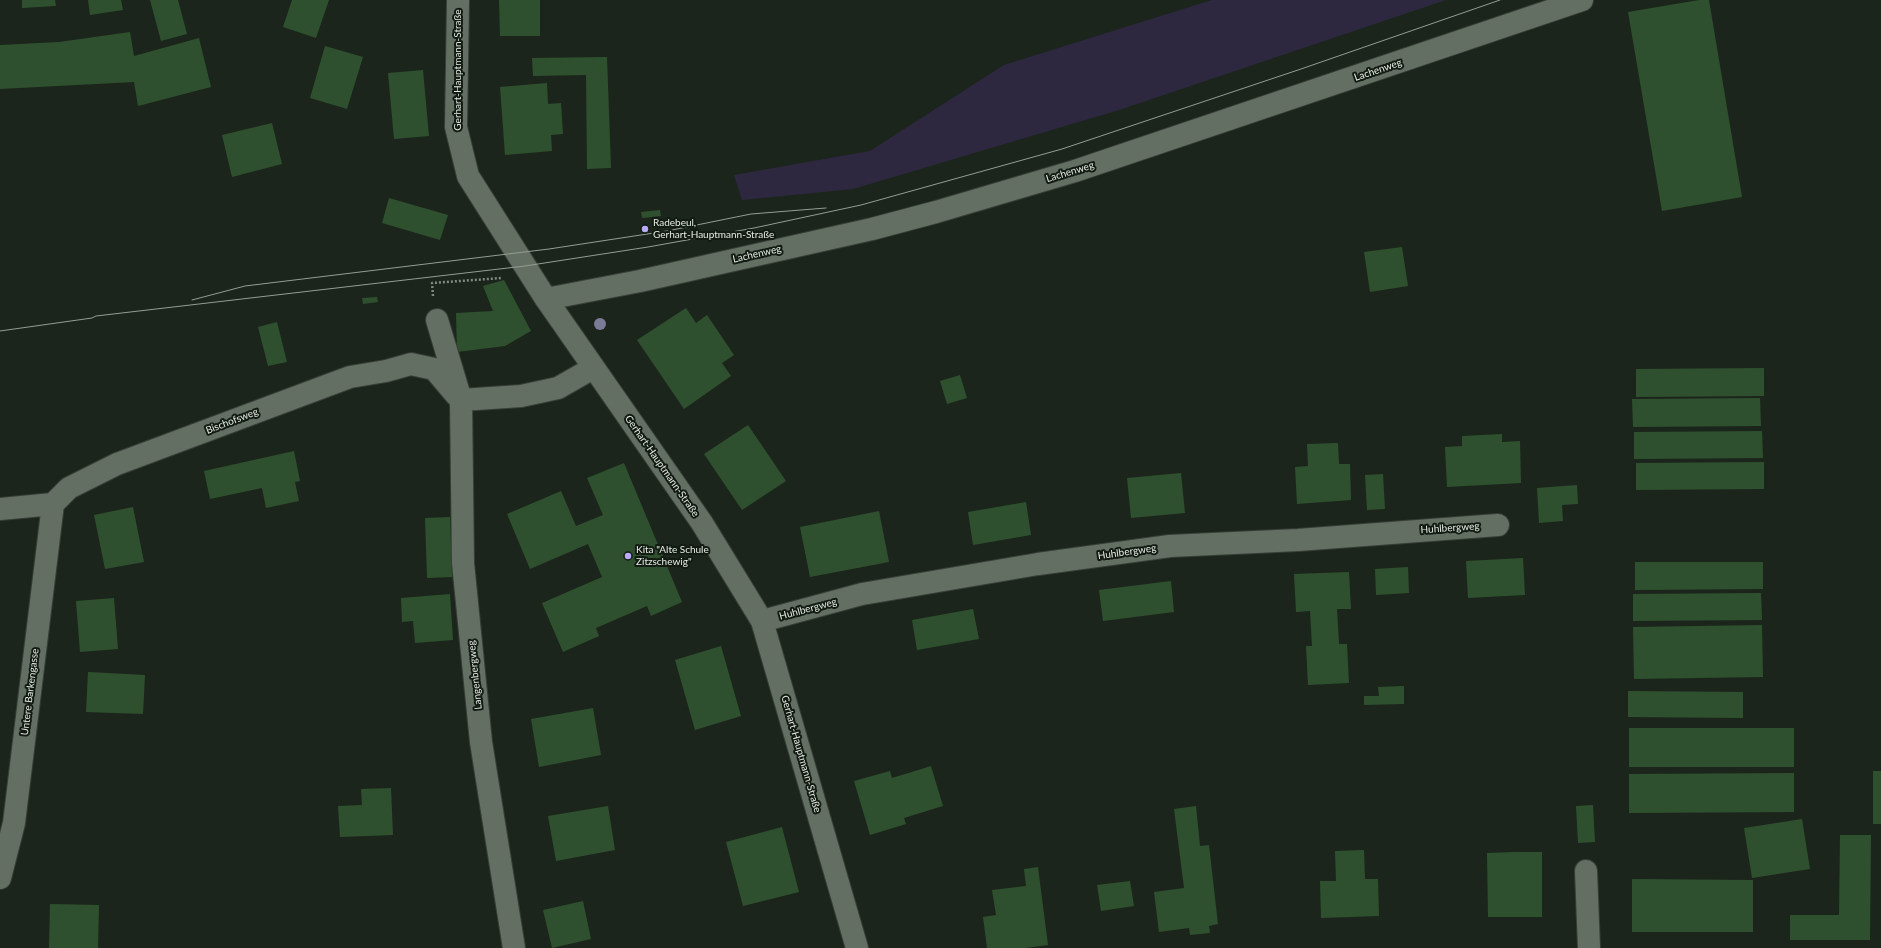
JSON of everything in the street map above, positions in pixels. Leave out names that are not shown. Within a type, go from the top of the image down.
[{"type":"street","name":"Gerhart-Hauptmann-Straße","points":[[458,0],[456,127],[468,176],[530,276],[702,523],[762,621],[857,948]]},
{"type":"street","name":"Lachenweg","points":[[546,299],[656,277],[872,229],[1075,172],[1582,0]]},
{"type":"street","points":[[437,320],[461,400],[520,396],[558,388],[593,368]]},
{"type":"street","name":"Bischofsweg","points":[[52,504],[69,488],[117,464],[350,377],[386,371],[411,364],[434,369],[461,400]]},
{"type":"street","name":"Langenbergweg","points":[[461,400],[463,563],[481,742],[514,948]]},
{"type":"street","points":[[0,509],[52,504]]},
{"type":"street","name":"Untere Barkengasse","points":[[0,878],[14,823],[52,504]]},
{"type":"street","name":"Huhlbergweg","points":[[762,621],[862,594],[1038,564],[1154,548],[1498,525]]},
{"type":"street","points":[[1586,871],[1589,948]]},
{"type":"path","points":[[437,320],[432,283],[530,276]]},
{"type":"shaded area","points":[[1212,0],[1446,0],[1119,110],[853,189],[742,200],[734,175],[870,151],[1004,65]]},
{"type":"building","points":[[22,0],[55,0],[56,6],[22,8]]},
{"type":"building","points":[[88,0],[121,0],[123,10],[90,15]]},
{"type":"building","points":[[150,0],[178,0],[187,34],[161,41]]},
{"type":"building","points":[[292,0],[329,0],[316,38],[283,27]]},
{"type":"building","points":[[499,0],[540,0],[540,36],[500,36]]},
{"type":"building","points":[[1699,0],[1709,0],[1742,197],[1662,211],[1628,12]]},
{"type":"building","points":[[130,32],[134,56],[199,38],[211,87],[138,106],[134,82],[0,89],[0,45],[59,42]]},
{"type":"building","points":[[325,46],[363,57],[347,109],[310,98]]},
{"type":"building","points":[[607,57],[611,168],[587,169],[586,75],[533,76],[532,58]]},
{"type":"building","points":[[423,70],[429,136],[394,139],[388,73]]},
{"type":"building","points":[[547,83],[548,104],[561,103],[563,134],[551,135],[552,151],[505,155],[500,87]]},
{"type":"building","points":[[272,123],[282,164],[232,177],[222,135]]},
{"type":"building","points":[[389,198],[448,215],[440,240],[382,223]]},
{"type":"building","points":[[660,210],[661,216],[642,218],[641,212]]},
{"type":"building","points":[[1402,247],[1408,286],[1370,292],[1364,252]]},
{"type":"building","points":[[504,280],[531,331],[505,346],[457,352],[456,313],[493,311],[483,286]]},
{"type":"building","points":[[377,297],[378,302],[363,304],[362,298]]},
{"type":"building","points":[[686,308],[696,323],[707,315],[734,355],[722,363],[731,376],[684,409],[637,340]]},
{"type":"building","points":[[277,322],[287,362],[268,366],[258,327]]},
{"type":"building","points":[[1764,368],[1764,396],[1636,397],[1636,369]]},
{"type":"building","points":[[960,375],[967,398],[947,404],[940,381]]},
{"type":"building","points":[[1760,398],[1761,426],[1633,427],[1632,399]]},
{"type":"building","points":[[748,425],[786,481],[742,510],[704,454]]},
{"type":"building","points":[[1762,431],[1763,458],[1634,459],[1634,432]]},
{"type":"building","points":[[1502,434],[1502,442],[1520,441],[1521,483],[1447,487],[1445,447],[1462,446],[1462,436]]},
{"type":"building","points":[[1338,443],[1339,464],[1350,464],[1351,500],[1297,504],[1295,467],[1308,466],[1307,444]]},
{"type":"building","points":[[294,451],[300,481],[295,482],[299,501],[266,508],[262,488],[210,499],[204,471]]},
{"type":"building","points":[[1764,462],[1764,489],[1636,490],[1636,463]]},
{"type":"building","name":"Kita \"Alte Schule Zitzschewig\"","points":[[624,463],[682,602],[651,616],[647,606],[596,628],[599,636],[563,652],[542,603],[602,577],[588,544],[530,569],[507,514],[561,491],[576,526],[603,515],[587,478]]},
{"type":"building","points":[[1181,473],[1185,513],[1131,518],[1127,478]]},
{"type":"building","points":[[1383,474],[1385,509],[1367,510],[1365,475]]},
{"type":"building","points":[[1577,485],[1578,504],[1562,505],[1563,521],[1539,523],[1537,488]]},
{"type":"building","points":[[1026,502],[1031,535],[973,545],[968,512]]},
{"type":"building","points":[[133,507],[144,562],[105,569],[94,515]]},
{"type":"building","points":[[879,511],[889,562],[810,577],[800,527]]},
{"type":"building","points":[[450,517],[452,577],[427,578],[425,518]]},
{"type":"building","points":[[1523,558],[1525,595],[1468,598],[1466,561]]},
{"type":"building","points":[[1635,562],[1763,562],[1763,589],[1635,590]]},
{"type":"building","points":[[1408,567],[1409,593],[1376,595],[1375,569]]},
{"type":"building","points":[[1349,572],[1351,609],[1337,609],[1339,644],[1347,644],[1349,683],[1308,685],[1306,646],[1312,646],[1310,611],[1296,612],[1294,574]]},
{"type":"building","points":[[1171,581],[1174,612],[1103,621],[1099,590]]},
{"type":"building","points":[[1761,593],[1762,620],[1633,621],[1633,594]]},
{"type":"building","points":[[450,594],[453,640],[415,643],[413,621],[402,622],[401,598]]},
{"type":"building","points":[[114,598],[118,649],[80,652],[76,601]]},
{"type":"building","points":[[973,609],[979,639],[917,650],[912,620]]},
{"type":"building","points":[[1762,625],[1763,677],[1634,679],[1633,627]]},
{"type":"building","points":[[721,646],[741,716],[695,730],[675,660]]},
{"type":"building","points":[[88,672],[145,675],[143,714],[86,712]]},
{"type":"building","points":[[1404,686],[1404,704],[1364,705],[1364,696],[1379,696],[1378,687]]},
{"type":"building","points":[[1628,691],[1743,692],[1743,718],[1628,717]]},
{"type":"building","points":[[593,708],[601,755],[539,767],[531,719]]},
{"type":"building","points":[[1629,728],[1794,728],[1794,767],[1629,767]]},
{"type":"building","points":[[931,766],[943,806],[904,818],[906,824],[870,835],[854,781],[890,771],[892,778]]},
{"type":"building","points":[[1873,771],[1881,771],[1881,824],[1873,824]]},
{"type":"building","points":[[1794,773],[1794,812],[1629,813],[1629,774]]},
{"type":"building","points":[[391,788],[393,835],[340,837],[338,806],[362,805],[361,789]]},
{"type":"building","points":[[1593,805],[1595,842],[1578,843],[1576,806]]},
{"type":"building","points":[[608,806],[615,850],[556,861],[548,816]]},
{"type":"building","points":[[1196,806],[1200,846],[1209,845],[1218,924],[1209,926],[1210,933],[1190,935],[1189,928],[1159,932],[1154,892],[1184,888],[1174,809]]},
{"type":"building","points":[[1802,819],[1810,869],[1752,878],[1744,828]]},
{"type":"building","points":[[782,827],[799,892],[743,906],[726,842]]},
{"type":"building","points":[[1840,835],[1871,835],[1870,940],[1790,940],[1790,915],[1839,915]]},
{"type":"building","points":[[1364,850],[1365,879],[1378,879],[1379,916],[1321,918],[1320,881],[1336,881],[1335,851]]},
{"type":"building","points":[[1542,852],[1542,917],[1488,917],[1487,853]]},
{"type":"building","points":[[1038,867],[1048,945],[1025,948],[987,948],[983,917],[996,915],[992,890],[1026,886],[1024,869]]},
{"type":"building","points":[[1632,879],[1753,880],[1753,932],[1632,932]]},
{"type":"building","points":[[1130,881],[1134,906],[1101,911],[1097,885]]},
{"type":"building","points":[[583,901],[591,939],[552,948],[543,910]]},
{"type":"building","points":[[50,904],[99,905],[98,948],[49,948]]},
{"type":"tram line","points":[[0,331],[92,318],[96,316],[525,266],[648,247],[754,228],[861,205],[1062,149],[1301,69],[1500,0]]},
{"type":"tram line","points":[[192,300],[245,286],[549,249],[667,231],[751,214],[826,208]]},
{"type":"place","name":"Radebeul, Gerhart-Hauptmann-Straße","points":[[645,229]]},
{"type":"place","name":"Kita \"Alte Schule Zitzschewig\"","points":[[628,556]]}]
